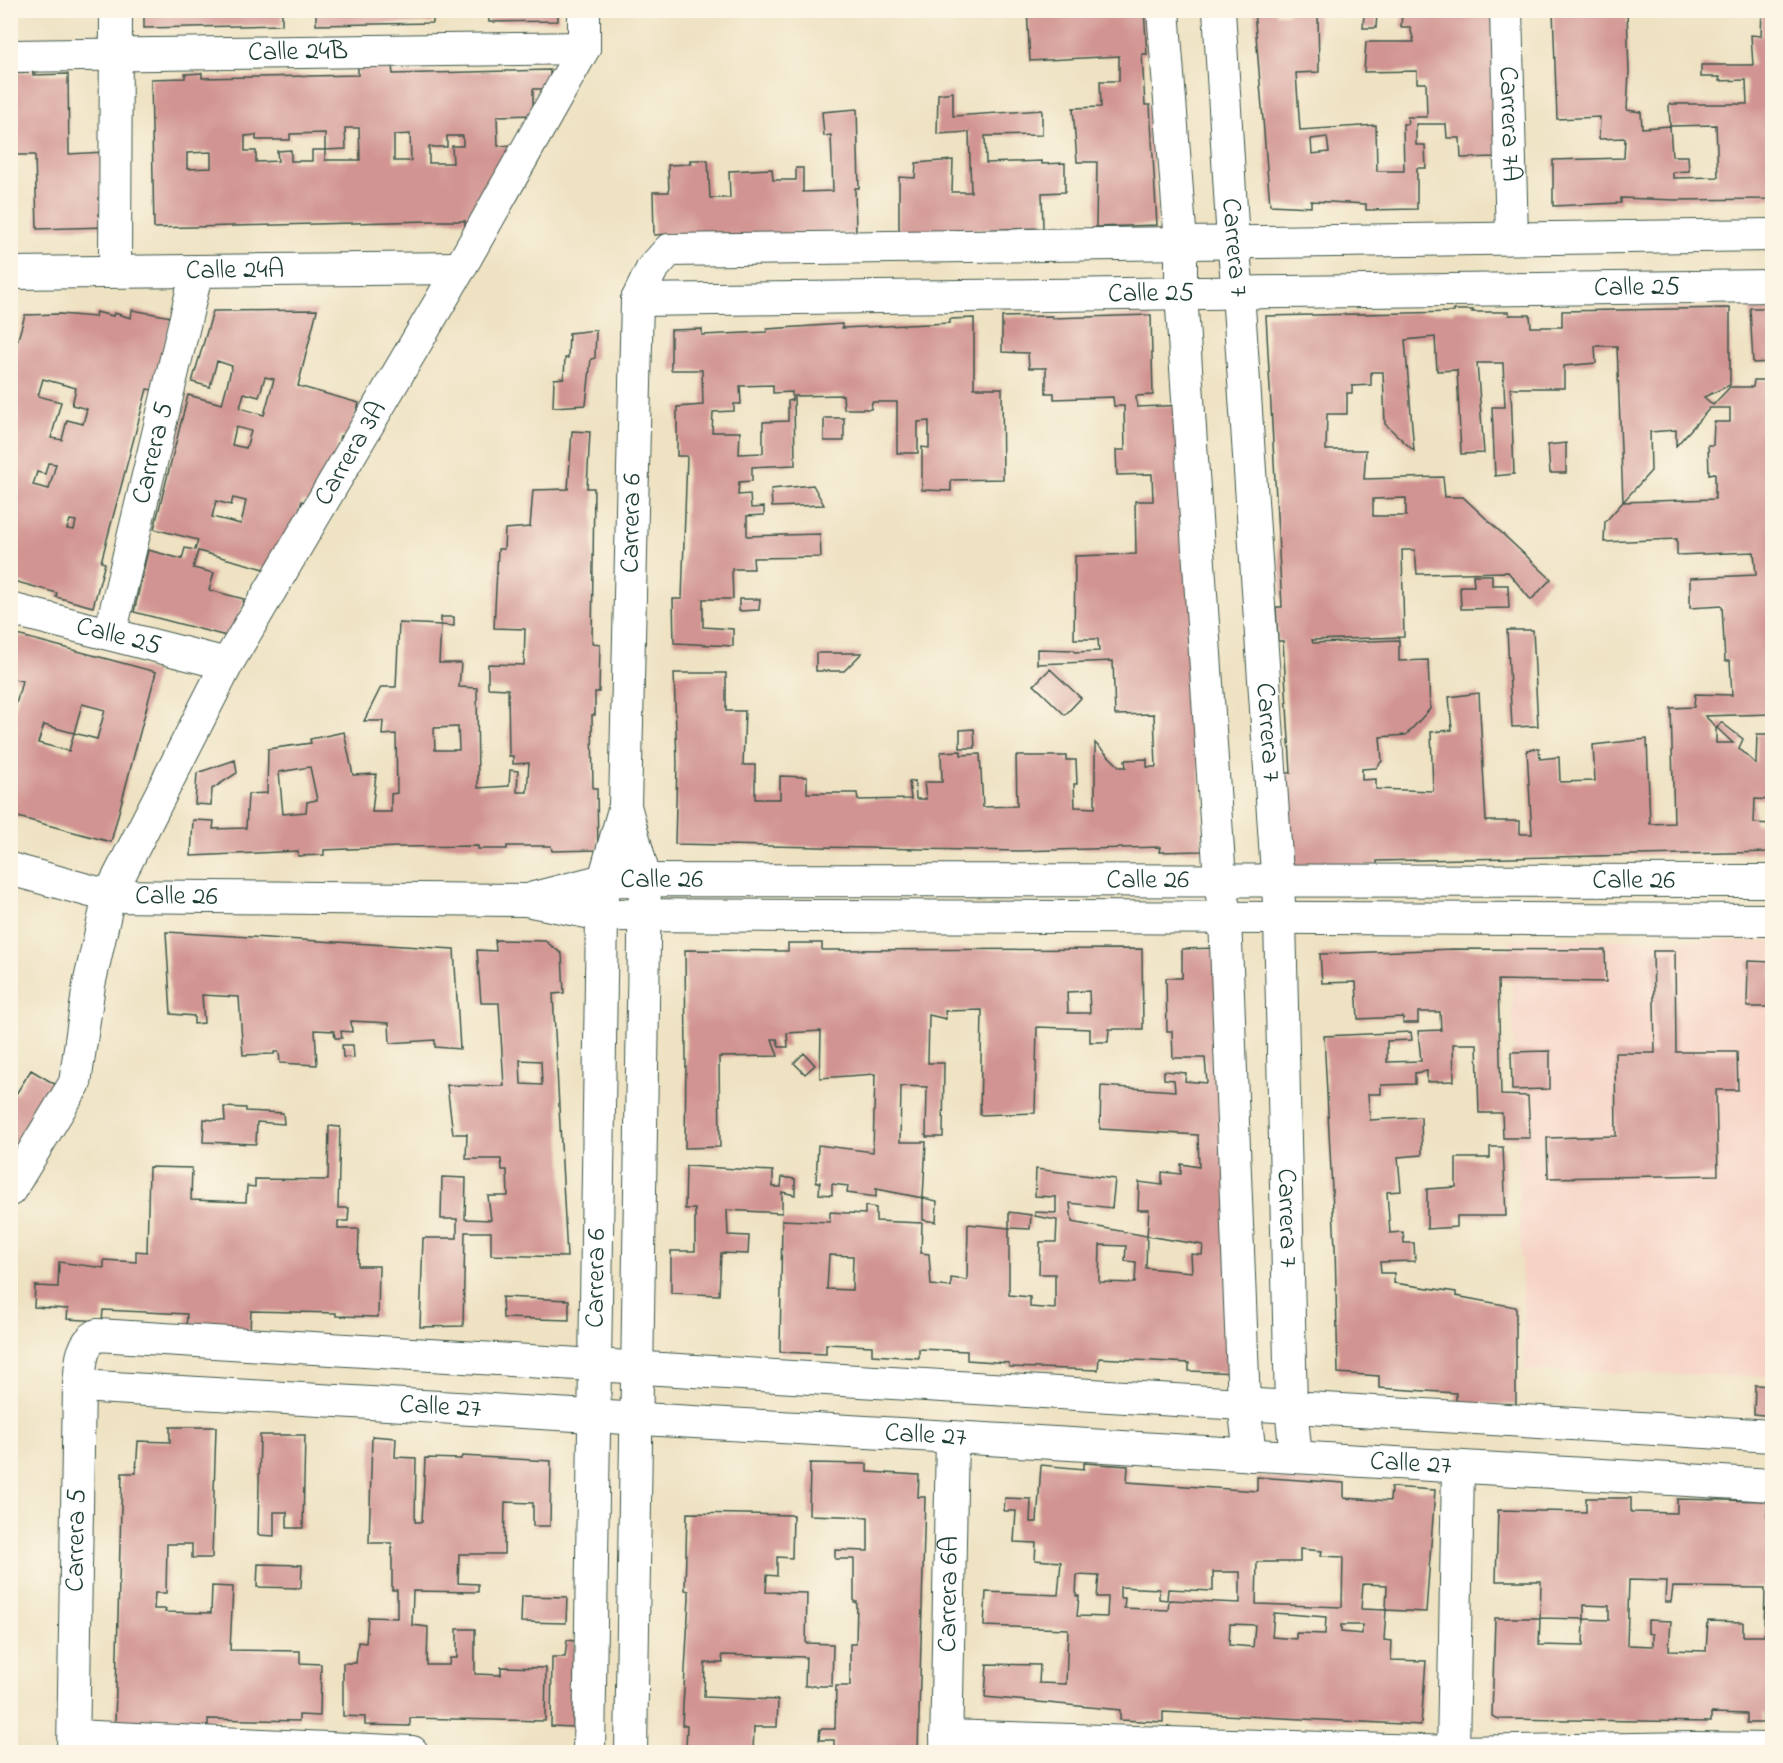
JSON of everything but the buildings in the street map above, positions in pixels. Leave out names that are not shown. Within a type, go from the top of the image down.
[{"type":"street","points":[[115,271],[116,10]]},
{"type":"street","name":"Carrera 3A","points":[[11,1188],[75,1083],[89,985],[109,896],[227,664],[460,268],[584,48],[584,10]]},
{"type":"street","name":"Carrera 7","points":[[1163,10],[1181,243],[1181,293],[1220,880],[1225,918],[1244,1404],[1250,1455]]},
{"type":"street","name":"Carrera 7","points":[[1219,10],[1280,918],[1291,1407],[1296,1457]]},
{"type":"street","name":"Carrera 7A","points":[[1506,10],[1512,238]]},
{"type":"street","name":"Calle 24B","points":[[10,56],[584,48]]},
{"type":"street","name":"Calle 25","points":[[669,250],[1773,235]]},
{"type":"street","name":"Carrera 6","points":[[589,1752],[602,915],[604,880],[626,806],[637,300],[652,269],[669,250]]},
{"type":"street","name":"Calle 24A","points":[[12,279],[115,271],[460,268]]},
{"type":"street","name":"Carrera 5","points":[[111,634],[197,271]]},
{"type":"street","name":"Calle 25","points":[[637,300],[1773,286]]},
{"type":"street","name":"Calle 25","points":[[10,609],[227,664]]},
{"type":"street","name":"Carrera 6","points":[[626,806],[645,880],[631,1752]]},
{"type":"street","name":"Calle 26","points":[[10,868],[109,896],[526,900],[602,915],[1773,920]]},
{"type":"street","name":"Calle 26","points":[[526,900],[604,880],[1773,881]]},
{"type":"street","name":"Carrera 5","points":[[74,1744],[79,1386],[84,1348],[89,1339],[97,1335]]},
{"type":"street","name":"Calle 27","points":[[97,1335],[1773,1436]]},
{"type":"street","name":"Calle 27","points":[[79,1386],[1773,1485]]},
{"type":"street","name":"Carrera 6A","points":[[946,1744],[952,1437]]},
{"type":"street","points":[[1453,1752],[1458,1467]]},
{"type":"street","points":[[74,1744],[412,1752]]},
{"type":"street","points":[[946,1744],[1453,1752],[1773,1749]]},
{"type":"shaded area","points":[[1510,939],[1772,941],[1772,1377],[1525,1370]]}]
